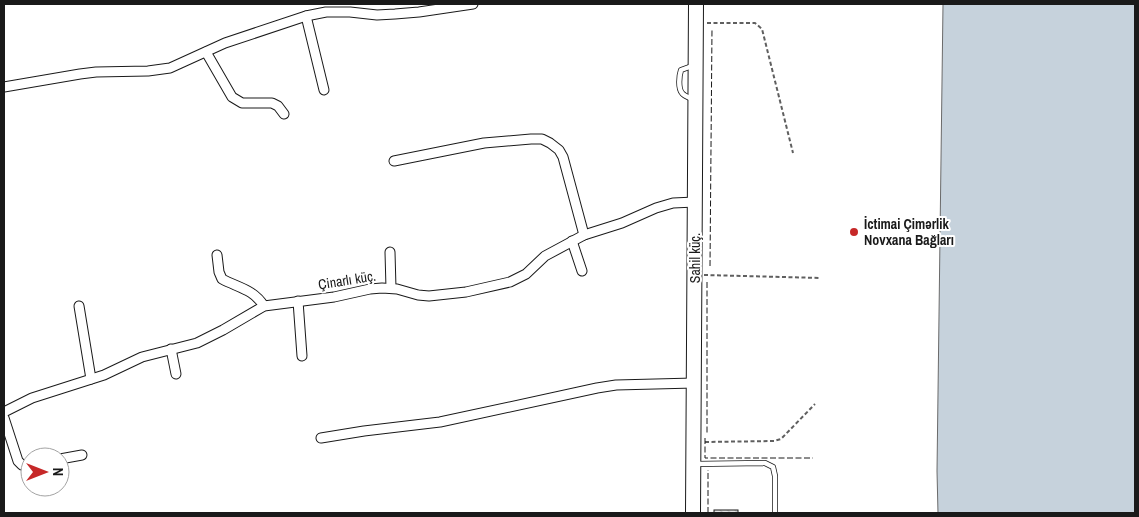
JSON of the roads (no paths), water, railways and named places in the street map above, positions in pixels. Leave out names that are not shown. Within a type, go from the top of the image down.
[{"type":"main road","name":"Sahil küç.","points":[[693,513],[696,4]]},
{"type":"street","points":[[4,87],[96,72],[148,71],[170,68],[225,43],[306,16],[326,12],[377,15],[419,12],[473,4]]},
{"type":"street","points":[[306,16],[324,90]]},
{"type":"street","points":[[206,52],[232,97],[242,103],[272,103],[278,106],[284,114]]},
{"type":"street","points":[[394,161],[484,143],[542,139],[559,150],[563,157],[584,235]]},
{"type":"street","name":"Çinarlı küç.","points":[[4,412],[32,398],[91,379],[142,357],[197,343],[264,306],[340,296],[370,289],[391,288],[429,296],[466,292],[510,282],[526,274],[545,256],[584,235],[622,223],[656,208],[695,202]]},
{"type":"street","points":[[572,241],[582,271]]},
{"type":"street","points":[[390,252],[391,288]]},
{"type":"street","points":[[217,255],[219,272],[222,279],[253,292],[264,306]]},
{"type":"street","points":[[298,301],[302,356]]},
{"type":"street","points":[[79,306],[91,379]]},
{"type":"street","points":[[171,350],[176,374]]},
{"type":"street","points":[[321,438],[440,422],[616,385],[694,383]]},
{"type":"street","points":[[4,418],[20,463]]},
{"type":"street","points":[[70,457],[82,455]]},
{"type":"lane","points":[[693,464],[765,463],[773,467],[775,476],[775,513]]},
{"type":"place","name":"İctimai Çimərlik Novxana Bağları","points":[[854,232]]}]
